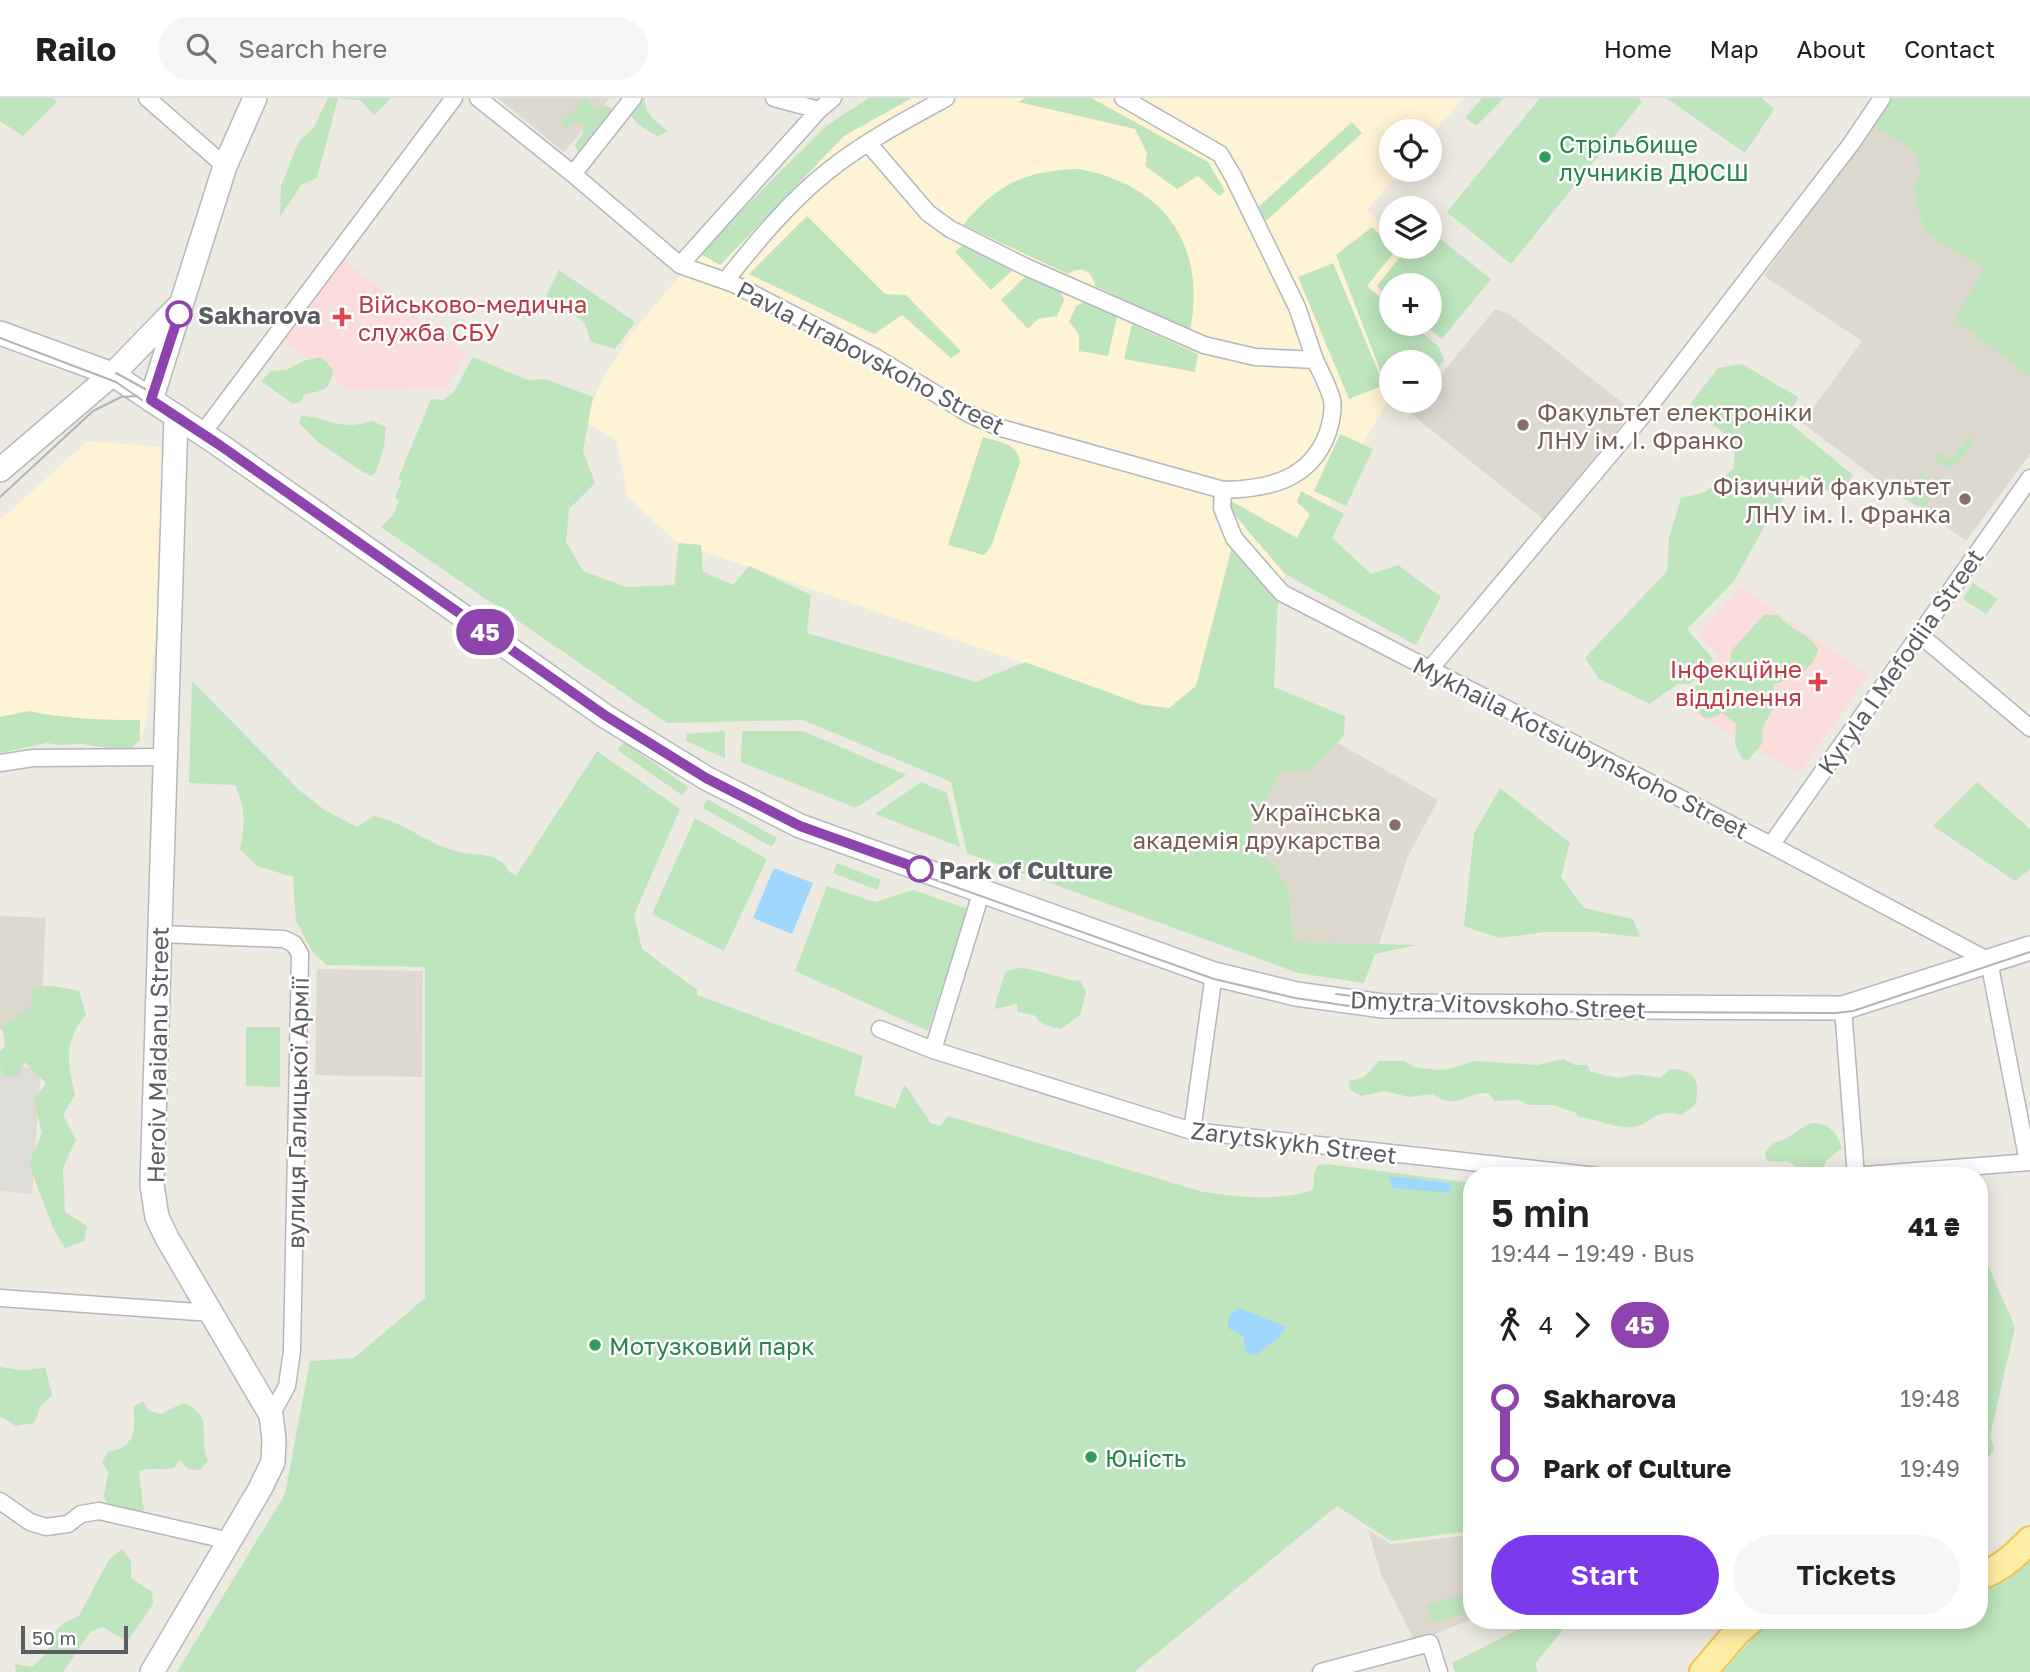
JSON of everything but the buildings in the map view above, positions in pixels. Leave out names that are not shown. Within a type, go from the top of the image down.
[{"type":"main road","points":[[151,400],[225,166],[255,98]]},
{"type":"main road","points":[[0,470],[112,374],[182,302]]},
{"type":"main road","name":"Dmytra Vitovskoho Street","points":[[0,333],[112,374],[606,716],[706,778],[800,826],[1214,974],[1296,994],[1383,1006],[1843,1008],[2030,948]]},
{"type":"main road","name":"Heroiv Maidanu Street","points":[[152,1672],[260,1489],[273,1462],[274,1440],[271,1415],[167,1238],[157,1217],[152,1185],[176,416]]},
{"type":"main road","points":[[1988,1573],[2021,1550],[2030,1540]]},
{"type":"main road","points":[[1703,1672],[1740,1629]]},
{"type":"street","points":[[147,98],[225,166]]},
{"type":"street","points":[[202,434],[454,98]]},
{"type":"street","name":"Pavla Hrabovskoho Street","points":[[478,98],[680,265],[726,280],[877,358],[969,414],[1001,428],[1223,490],[1254,489],[1290,478],[1308,465],[1325,440],[1332,419],[1332,401],[1297,307],[1220,154],[1123,98]]},
{"type":"street","points":[[573,174],[634,98]]},
{"type":"street","points":[[774,98],[818,110]]},
{"type":"street","points":[[680,265],[818,110],[833,98]]},
{"type":"street","name":"Pavla Hrabovskoho Street","points":[[726,280],[793,202],[830,169],[868,143],[946,98]]},
{"type":"street","points":[[1430,669],[1639,420],[1851,144],[1882,98]]},
{"type":"street","points":[[868,143],[928,213],[950,229],[1026,267],[1204,345],[1255,357],[1315,360]]},
{"type":"street","name":"Kyryla I Mefodiia Street","points":[[1771,845],[2030,478]]},
{"type":"street","name":"Mykhaila Kotsiubynskoho Street","points":[[1223,490],[1222,508],[1234,538],[1282,593],[1771,845],[1989,961]]},
{"type":"street","points":[[1919,634],[2030,728]]},
{"type":"street","points":[[0,763],[33,758],[166,757]]},
{"type":"street","points":[[933,1050],[982,890]]},
{"type":"street","name":"вулиця Галицької Армії","points":[[160,934],[284,939],[294,944],[300,954],[292,1351],[287,1386],[271,1415]]},
{"type":"street","points":[[1967,1167],[2029,1162],[1989,961]]},
{"type":"street","points":[[1192,1131],[1214,974]]},
{"type":"street","points":[[1843,1008],[1854,1167]]},
{"type":"street","name":"Zarytskykh Street","points":[[880,1030],[933,1050],[1192,1131],[1516,1167]]},
{"type":"street","points":[[0,1298],[212,1312]]},
{"type":"street","points":[[0,1501],[30,1522],[46,1527],[68,1524],[81,1514],[99,1511],[230,1541]]},
{"type":"street","points":[[1321,1672],[1430,1643],[1439,1672]]},
{"type":"shaded area","points":[[498,98],[610,98],[564,152]]},
{"type":"shaded area","points":[[912,98],[1463,98],[1442,123],[1442,119],[1379,119],[1379,182],[1392,182],[1367,210],[1379,221],[1379,259],[1398,259],[1387,273],[1379,273],[1377,286],[1379,336],[1393,336],[1397,350],[1379,350],[1380,413],[1298,560],[1196,686],[1169,708],[1143,705],[675,541],[628,497],[616,440],[584,421],[603,379],[631,334],[699,253],[721,265],[844,136]]},
{"type":"shaded area","points":[[2030,98],[2030,454],[1966,541],[1901,497],[1802,423],[1862,341],[1764,276],[1873,125]]},
{"type":"shaded area","points":[[340,258],[467,354],[445,388],[348,390],[280,337]]},
{"type":"shaded area","name":"Факультет електроніки ЛНУ ім. І. Франко","points":[[1495,309],[1509,314],[1633,411],[1544,520],[1410,413],[1442,413],[1442,373]]},
{"type":"shaded area","points":[[88,441],[159,447],[162,452],[157,623],[146,722],[141,738],[0,738],[0,520]]},
{"type":"shaded area","points":[[1740,587],[1868,675],[1799,774],[1682,706],[1718,655],[1698,635]]},
{"type":"shaded area","points":[[1338,743],[1438,800],[1408,856],[1379,944],[1294,942],[1288,886],[1250,833],[1280,771],[1311,770]]},
{"type":"shaded area","points":[[0,916],[46,918],[40,1032],[0,1029]]},
{"type":"shaded area","points":[[317,969],[423,971],[422,1077],[315,1075]]},
{"type":"shaded area","points":[[0,1066],[41,1068],[32,1194],[0,1191]]},
{"type":"shaded area","points":[[1368,1530],[1391,1544],[1463,1536],[1463,1623],[1415,1642],[1381,1574]]},
{"type":"green space","points":[[0,98],[53,98],[57,102],[23,136],[0,121]]},
{"type":"green space","points":[[328,98],[338,98],[317,178],[301,185],[280,217],[281,186],[299,141],[314,127]]},
{"type":"green space","points":[[338,98],[392,98],[374,115],[360,100]]},
{"type":"green space","points":[[588,98],[593,109],[603,105],[611,108],[608,122],[579,156],[575,145],[582,135],[584,124],[574,123],[566,129],[560,124]]},
{"type":"green space","points":[[625,98],[645,98],[649,113],[668,131],[657,136],[640,125],[632,117]]},
{"type":"green space","points":[[869,98],[912,98],[844,136],[720,265],[699,253],[826,126]]},
{"type":"green space","points":[[1025,98],[1091,98],[1208,162],[1225,191],[1219,196],[1198,176],[1177,189],[1145,166],[1147,153],[1135,129],[1019,102]]},
{"type":"green space","points":[[1482,98],[1504,98],[1476,126],[1465,118]]},
{"type":"green space","name":"Стрільбище лучників ДЮСШ","points":[[1540,98],[1638,98],[1642,102],[1511,264],[1447,212]]},
{"type":"green space","points":[[1666,98],[1762,98],[1774,109],[1745,153]]},
{"type":"green space","points":[[1889,98],[2030,98],[2030,376],[1954,320],[1984,268],[1925,233],[1913,188],[1921,175],[1914,151],[1873,125]]},
{"type":"green space","points":[[1352,122],[1362,133],[1266,221],[1255,210]]},
{"type":"green space","points":[[1079,169],[1109,177],[1135,189],[1156,205],[1173,224],[1185,247],[1192,272],[1194,300],[1190,331],[1095,286],[1086,271],[1077,270],[1068,274],[963,225],[988,199],[1014,182],[1044,172]]},
{"type":"green space","points":[[807,216],[885,294],[906,295],[961,351],[951,358],[902,315],[874,334],[749,274]]},
{"type":"green space","points":[[1372,227],[1379,234],[1379,259],[1389,259],[1367,286],[1379,296],[1379,336],[1426,336],[1440,350],[1379,350],[1379,368],[1336,255]]},
{"type":"green space","points":[[1442,240],[1491,279],[1442,339],[1438,336],[1442,336],[1442,273],[1387,273],[1398,259],[1442,259]]},
{"type":"green space","points":[[963,245],[1014,269],[991,290],[955,252]]},
{"type":"green space","points":[[1333,263],[1379,373],[1379,387],[1349,399],[1298,277]]},
{"type":"green space","points":[[559,270],[635,322],[615,349],[591,342],[584,322],[546,296]]},
{"type":"green space","points":[[1027,275],[1060,290],[1064,300],[1057,316],[1038,319],[1028,329],[1001,300]]},
{"type":"green space","points":[[1085,302],[1117,317],[1108,356],[1079,351],[1079,334],[1069,322],[1076,306]]},
{"type":"green space","points":[[1132,324],[1198,354],[1195,372],[1124,359]]},
{"type":"green space","points":[[321,357],[333,369],[330,382],[324,389],[304,395],[301,402],[293,404],[261,381],[271,371],[288,369],[303,361]]},
{"type":"green space","points":[[473,357],[528,380],[545,379],[593,397],[583,451],[595,483],[569,509],[566,542],[583,571],[626,587],[674,585],[679,543],[701,545],[703,572],[733,585],[749,566],[811,595],[807,633],[976,682],[1025,662],[1143,705],[1169,708],[1196,686],[1233,543],[1278,599],[1274,687],[1345,716],[1344,736],[1311,770],[1280,771],[1250,833],[1288,886],[1294,942],[1416,945],[1375,954],[1364,983],[1298,973],[967,853],[951,782],[803,720],[667,723],[381,527],[393,515],[399,501],[395,497],[402,481],[398,479],[431,399],[443,400],[454,392]]},
{"type":"green space","points":[[1742,364],[1798,397],[1787,421],[1853,475],[1839,497],[1801,475],[1768,520],[1734,581],[1687,629],[1713,659],[1691,684],[1678,684],[1649,704],[1599,679],[1585,658],[1667,571],[1669,538],[1681,498],[1705,492],[1734,468],[1735,441],[1688,407],[1718,368]]},
{"type":"green space","points":[[304,416],[344,425],[372,421],[386,427],[384,447],[376,472],[371,476],[363,472],[318,442],[299,423]]},
{"type":"green space","points":[[1340,434],[1373,449],[1346,506],[1314,491]]},
{"type":"green space","points":[[983,437],[1011,447],[1020,462],[991,547],[984,555],[948,545]]},
{"type":"green space","points":[[1968,437],[1976,442],[1950,469],[1934,459],[1940,452],[1950,460]]},
{"type":"green space","points":[[1923,472],[1934,493],[1923,508],[1903,497]]},
{"type":"green space","points":[[1301,491],[1344,514],[1332,538],[1371,574],[1398,565],[1441,597],[1416,645],[1285,574],[1232,512],[1231,501],[1297,538],[1310,514],[1297,502]]},
{"type":"green space","points":[[1973,583],[1998,599],[1986,614],[1963,599]]},
{"type":"green space","points":[[1764,615],[1778,615],[1818,649],[1807,669],[1773,685],[1777,701],[1762,729],[1763,743],[1748,760],[1742,759],[1735,744],[1736,724],[1722,713],[1712,718],[1703,717],[1689,700],[1699,682],[1729,669],[1731,651]]},
{"type":"green space","points":[[192,681],[299,790],[326,811],[357,827],[374,816],[385,819],[448,849],[496,859],[516,876],[597,751],[680,809],[634,915],[642,949],[697,990],[697,995],[863,1056],[854,1095],[895,1108],[905,1085],[931,1123],[940,1126],[948,1116],[1203,1192],[1258,1197],[1299,1194],[1313,1190],[1314,1172],[1318,1165],[1327,1164],[1463,1182],[1463,1532],[1391,1541],[1337,1506],[1134,1672],[177,1672],[285,1494],[310,1361],[354,1358],[425,1298],[425,967],[327,965],[313,953],[296,921],[293,877],[257,866],[240,850],[244,817],[235,785],[189,783]]},
{"type":"green space","points":[[29,711],[57,716],[140,720],[140,740],[130,749],[47,743],[0,753],[0,717]]},
{"type":"green space","points":[[725,731],[725,758],[686,741],[687,734]]},
{"type":"green space","points":[[742,731],[803,731],[906,775],[856,808],[741,762]]},
{"type":"green space","points":[[624,742],[688,787],[682,795],[617,750]]},
{"type":"green space","points":[[921,782],[947,793],[960,847],[875,814]]},
{"type":"green space","points":[[1977,782],[2030,829],[2030,869],[2015,881],[1933,826]]},
{"type":"green space","points":[[1500,788],[1570,843],[1561,877],[1584,908],[1633,919],[1640,937],[1594,932],[1544,932],[1499,938],[1464,926],[1474,833]]},
{"type":"green space","points":[[707,799],[777,838],[772,847],[703,808]]},
{"type":"green space","points":[[695,818],[767,859],[724,951],[652,914]]},
{"type":"green space","points":[[837,863],[881,880],[877,890],[833,873]]},
{"type":"green space","points":[[827,886],[875,902],[913,890],[968,909],[928,1031],[795,971]]},
{"type":"green space","points":[[1018,968],[1080,981],[1086,992],[1080,1015],[1061,1029],[1046,1025],[1034,1015],[1018,1012],[1017,1004],[994,1009],[1005,972]]},
{"type":"green space","points":[[34,986],[54,986],[79,991],[86,1015],[74,1033],[69,1053],[75,1095],[63,1115],[76,1140],[63,1168],[65,1212],[87,1226],[84,1241],[65,1248],[53,1228],[29,1164],[42,1133],[34,1100],[46,1083],[24,1062],[19,1076],[4,1076],[0,1066],[0,1051],[5,1046],[2,1025],[16,1018],[32,1004]]},
{"type":"green space","points":[[246,1027],[280,1027],[280,1087],[246,1086]]},
{"type":"green space","points":[[1564,1059],[1575,1065],[1587,1065],[1591,1072],[1618,1078],[1636,1074],[1661,1078],[1670,1069],[1686,1071],[1697,1084],[1695,1105],[1681,1115],[1664,1113],[1639,1126],[1626,1127],[1577,1117],[1576,1113],[1553,1105],[1529,1105],[1519,1100],[1495,1101],[1488,1093],[1449,1101],[1433,1094],[1409,1097],[1385,1091],[1361,1096],[1350,1090],[1349,1081],[1363,1078],[1379,1061],[1404,1061],[1414,1067],[1438,1070],[1473,1061],[1537,1065]]},
{"type":"green space","points":[[1811,1123],[1823,1125],[1831,1129],[1842,1148],[1827,1160],[1824,1167],[1797,1167],[1789,1162],[1767,1161],[1765,1154],[1771,1146]]},
{"type":"green space","points":[[1988,1266],[2015,1327],[1990,1436],[1994,1449],[1988,1458]]},
{"type":"green space","points":[[0,1367],[22,1370],[45,1368],[52,1395],[41,1406],[34,1423],[16,1426],[0,1416]]},
{"type":"green space","points":[[143,1401],[149,1411],[161,1414],[183,1403],[193,1408],[203,1420],[208,1461],[200,1470],[188,1469],[180,1460],[174,1468],[139,1471],[144,1512],[132,1515],[109,1507],[104,1496],[108,1472],[102,1462],[108,1452],[123,1447],[132,1437],[133,1407]]},
{"type":"green space","points":[[122,1549],[131,1561],[131,1578],[152,1592],[153,1604],[127,1642],[103,1627],[90,1632],[63,1672],[16,1672],[15,1664],[32,1667],[48,1652],[51,1637],[62,1624],[79,1616],[108,1561]]},
{"type":"green space","points":[[2030,1555],[2030,1672],[1723,1672],[1761,1629],[1988,1629],[1988,1584],[2006,1581]]},
{"type":"green space","points":[[1463,1595],[1463,1614],[1432,1623],[1427,1605]]},
{"type":"green space","points":[[1519,1629],[1563,1629],[1535,1664],[1538,1672],[1455,1672],[1452,1663]]},
{"type":"water","points":[[774,868],[813,883],[792,934],[753,918]]},
{"type":"water","points":[[1388,1176],[1451,1183],[1450,1193],[1393,1188]]},
{"type":"water","points":[[1239,1308],[1286,1327],[1278,1339],[1254,1356],[1245,1352],[1244,1337],[1228,1328],[1229,1316]]},
{"type":"tram line","points":[[0,338],[116,382],[603,720],[704,784],[798,831],[1214,979],[1295,998],[1383,1011],[1836,1013],[1853,1011],[2030,952]]},
{"type":"tram line","points":[[116,373],[147,390],[609,710],[707,772],[802,821],[854,839]]},
{"type":"tram line","points":[[0,497],[93,411],[121,397],[137,396]]},
{"type":"tram line","points":[[1336,994],[1384,1000],[1441,1001]]},
{"type":"bus line","name":"45","points":[[179,314],[151,400],[606,716],[706,778],[800,826],[920,869]]},
{"type":"place","name":"Стрільбище лучників ДЮСШ","points":[[1545,157]]},
{"type":"place","name":"Sakharova","points":[[179,314]]},
{"type":"place","name":"Військово-медична служба СБУ","points":[[342,317]]},
{"type":"place","name":"Факультет електроніки ЛНУ ім. І. Франко","points":[[1523,425]]},
{"type":"place","name":"Фізичний факультет ЛНУ ім. І. Франка","points":[[1965,499]]},
{"type":"place","name":"Інфекційне відділення","points":[[1818,682]]},
{"type":"place","name":"Українська академія друкарства","points":[[1395,825]]},
{"type":"place","name":"Park of Culture","points":[[920,869]]},
{"type":"place","name":"Мотузковий парк","points":[[595,1345]]},
{"type":"place","name":"Юність","points":[[1091,1457]]}]
